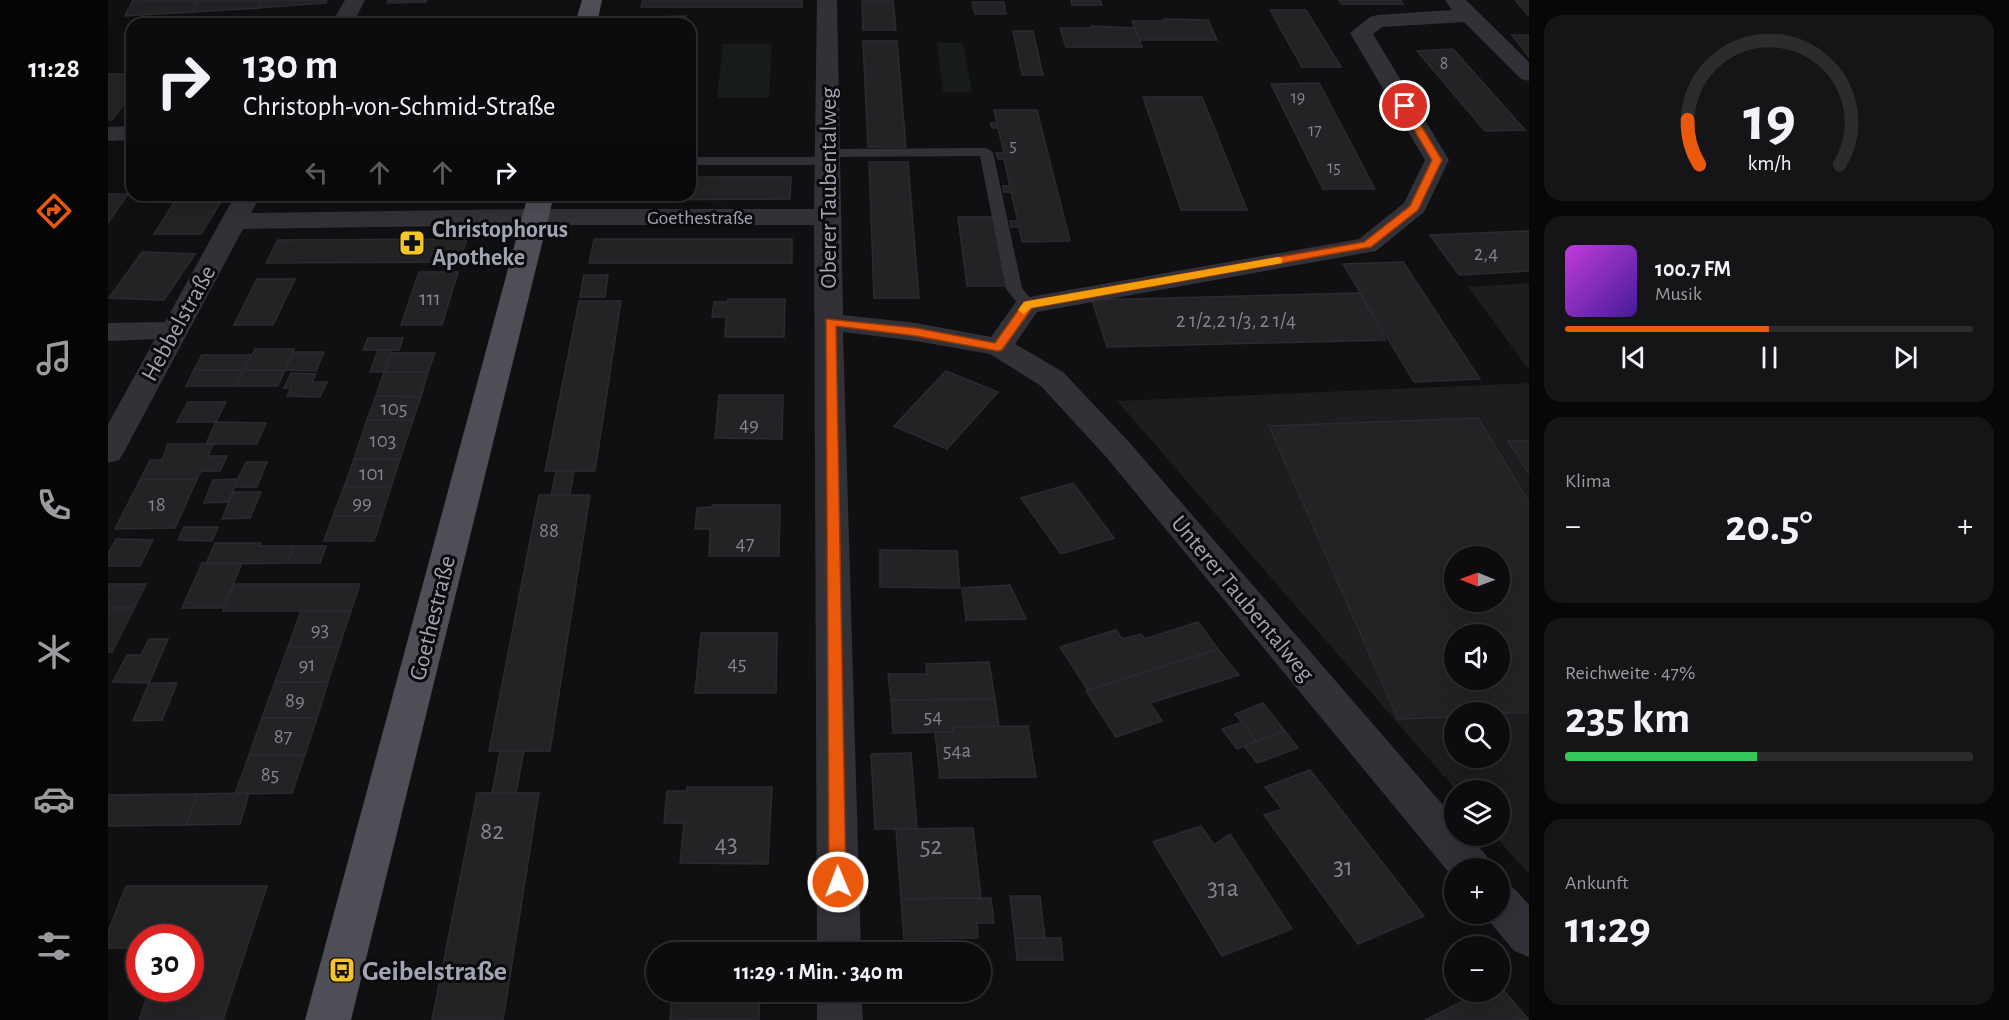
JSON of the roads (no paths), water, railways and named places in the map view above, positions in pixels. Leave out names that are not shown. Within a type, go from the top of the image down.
[{"type":"main road","points":[[588,18],[592,0]]},
{"type":"main road","name":"Goethestraße","points":[[328,1020],[538,206]]},
{"type":"street","points":[[345,18],[355,0]]},
{"type":"street","name":"Oberer Taubentalweg","points":[[827,0],[827,217],[839,942]]},
{"type":"street","points":[[830,321],[916,332],[998,347],[1028,305],[1367,245],[1415,207],[1437,160],[1361,33],[1377,21],[1463,8],[1529,74]]},
{"type":"street","points":[[108,134],[126,133]]},
{"type":"street","name":"Hebbelstraße","points":[[108,452],[245,201]]},
{"type":"street","name":"Goethestraße","points":[[234,221],[538,206],[827,217]]},
{"type":"street","points":[[108,332],[174,330]]},
{"type":"street","name":"Unterer Taubentalweg","points":[[998,347],[1052,379],[1118,450],[1463,858]]},
{"type":"street","points":[[1510,915],[1529,937]]},
{"type":"street","points":[[839,1002],[840,1020]]},
{"type":"lane","points":[[696,161],[986,152],[1014,289],[1028,305]]},
{"type":"place","name":"Christophorus Apotheke","points":[[412,243]]},
{"type":"place","name":"Geibelstraße","points":[[342,970]]}]
